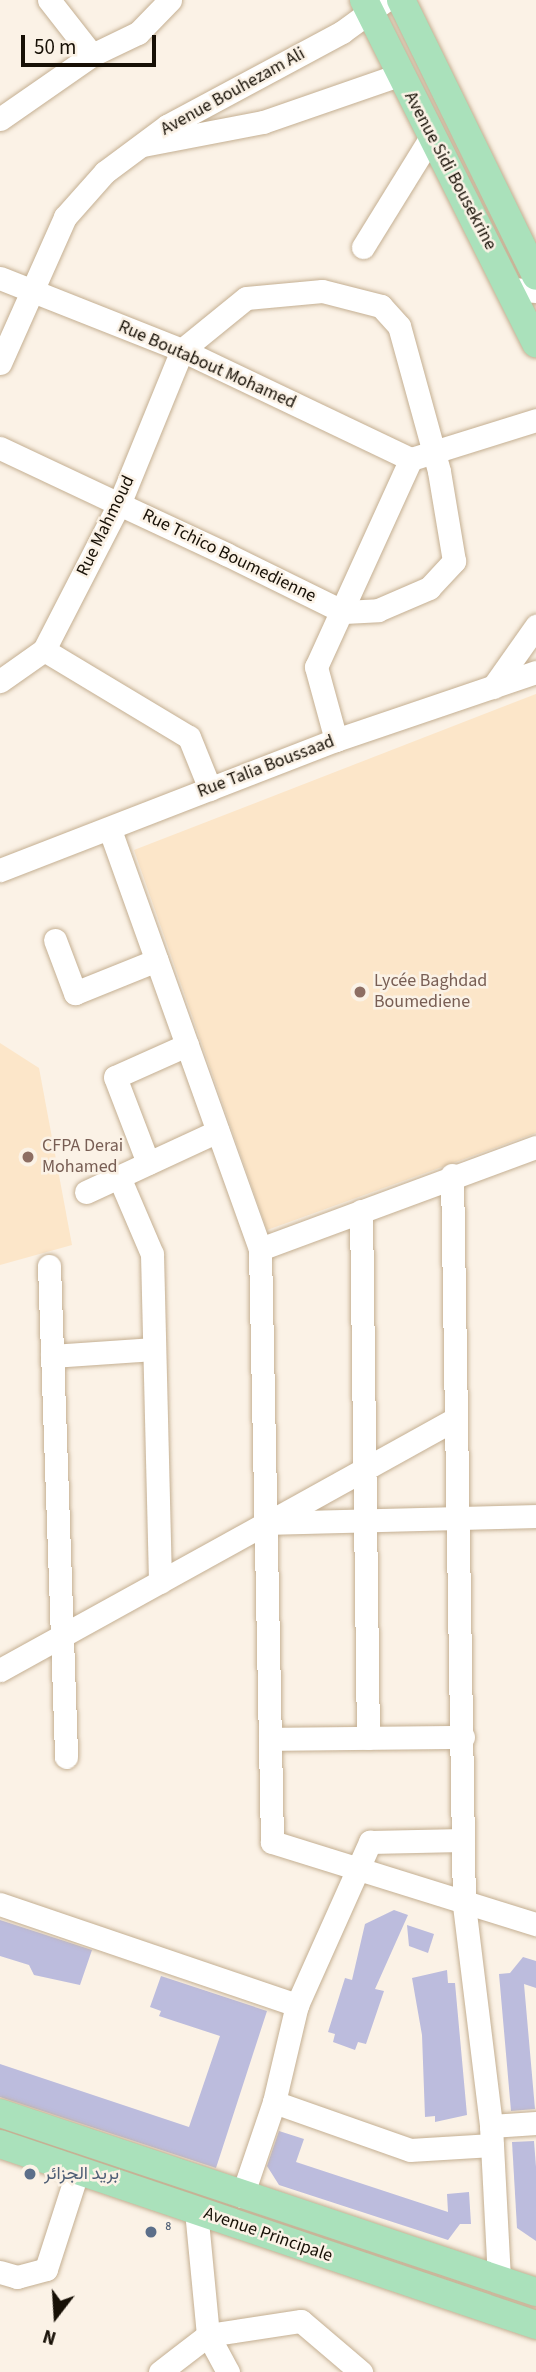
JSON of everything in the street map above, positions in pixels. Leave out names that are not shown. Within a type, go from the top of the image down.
[{"type":"main road","points":[[401,0],[528,285]]},
{"type":"main road","name":"Avenue Sidi Bousekrine","points":[[374,3],[399,75],[432,137],[528,285],[536,343]]},
{"type":"main road","name":"Avenue Principale","points":[[0,2113],[536,2292]]},
{"type":"main road","name":"Avenue Principale","points":[[0,2144],[536,2325]]},
{"type":"main road","points":[[503,2282],[536,2281]]},
{"type":"street","points":[[49,0],[92,55]]},
{"type":"street","points":[[0,119],[92,55],[138,33],[170,0]]},
{"type":"street","name":"Avenue Bouhezam Ali","points":[[0,363],[65,217],[105,173],[142,145],[374,3]]},
{"type":"street","points":[[142,145],[263,122],[399,75]]},
{"type":"street","points":[[363,247],[432,137]]},
{"type":"street","name":"Rue Boutabout Mohamed","points":[[0,278],[182,350],[411,459]]},
{"type":"street","points":[[182,350],[246,298],[322,291],[381,306],[399,326],[433,450],[454,561],[429,588],[378,610],[344,612]]},
{"type":"street","name":"Rue Mahmoud","points":[[0,681],[44,650],[119,503],[182,350]]},
{"type":"street","points":[[336,740],[316,667],[344,612],[411,459],[536,420]]},
{"type":"street","name":"Rue Tchico Boumedienne","points":[[0,448],[344,612]]},
{"type":"street","points":[[493,687],[536,626]]},
{"type":"street","points":[[44,650],[189,737],[210,789]]},
{"type":"street","name":"Rue Talia Boussaad","points":[[0,870],[110,830],[336,740],[536,672]]},
{"type":"street","points":[[110,830],[260,1248],[272,1842],[360,1868],[464,1905],[536,1924]]},
{"type":"street","points":[[55,940],[75,993],[157,960]]},
{"type":"street","points":[[148,1163],[115,1077],[187,1045]]},
{"type":"street","points":[[86,1192],[218,1131]]},
{"type":"street","points":[[260,1248],[452,1175],[536,1147]]},
{"type":"street","points":[[452,1175],[464,1905],[492,2136],[503,2282]]},
{"type":"street","points":[[120,1177],[152,1254],[160,1582]]},
{"type":"street","points":[[361,1211],[369,1522],[368,1738]]},
{"type":"street","points":[[49,1266],[66,1757]]},
{"type":"street","points":[[52,1356],[154,1349]]},
{"type":"street","points":[[0,1670],[455,1419]]},
{"type":"street","points":[[266,1523],[536,1517]]},
{"type":"street","points":[[270,1739],[463,1737]]},
{"type":"street","points":[[242,2196],[275,2102],[298,2005],[370,1842],[463,1840]]},
{"type":"street","points":[[0,1904],[298,2005]]},
{"type":"street","points":[[275,2102],[410,2150],[492,2136],[536,2123]]},
{"type":"street","points":[[0,2272],[17,2277],[46,2269],[78,2170]]},
{"type":"street","points":[[197,2211],[208,2335],[228,2372]]},
{"type":"street","points":[[160,2372],[208,2335],[301,2321],[361,2372]]},
{"type":"shaded area","name":"Lycée Baghdad Boumediene","points":[[536,694],[536,1133],[267,1230],[134,850]]},
{"type":"shaded area","name":"CFPA Derai Mohamed","points":[[0,1043],[39,1068],[72,1245],[0,1265]]},
{"type":"building","points":[[394,1910],[408,1915],[375,1989],[384,1991],[366,2044],[358,2042],[355,2050],[333,2042],[335,2034],[328,2032],[345,1978],[352,1980],[365,1924]]},
{"type":"building","points":[[0,1920],[92,1950],[80,1985],[34,1975],[29,1965],[0,1956]]},
{"type":"building","points":[[407,1925],[434,1934],[428,1953],[409,1946]]},
{"type":"building","points":[[523,1957],[536,1961],[536,1988],[524,1984],[535,2109],[511,2111],[499,1974],[510,1973]]},
{"type":"building","points":[[447,1970],[448,1983],[455,1983],[467,2115],[435,2122],[435,2116],[425,2117],[422,2035],[412,1978]]},
{"type":"building","points":[[161,1976],[267,2011],[216,2168],[0,2097],[0,2064],[189,2127],[220,2036],[159,2016],[161,2011],[150,2007]]},
{"type":"building","points":[[279,2131],[304,2139],[296,2162],[448,2212],[447,2194],[469,2192],[471,2224],[460,2224],[448,2240],[279,2185],[267,2166]]},
{"type":"building","points":[[534,2141],[536,2241],[517,2228],[512,2142]]},
{"type":"place","name":"Lycée Baghdad Boumediene","points":[[360,992]]},
{"type":"place","name":"CFPA Derai Mohamed","points":[[28,1157]]},
{"type":"place","name":"بريد الجزائر","points":[[30,2174]]},
{"type":"place","name":"⁸","points":[[151,2232]]}]
